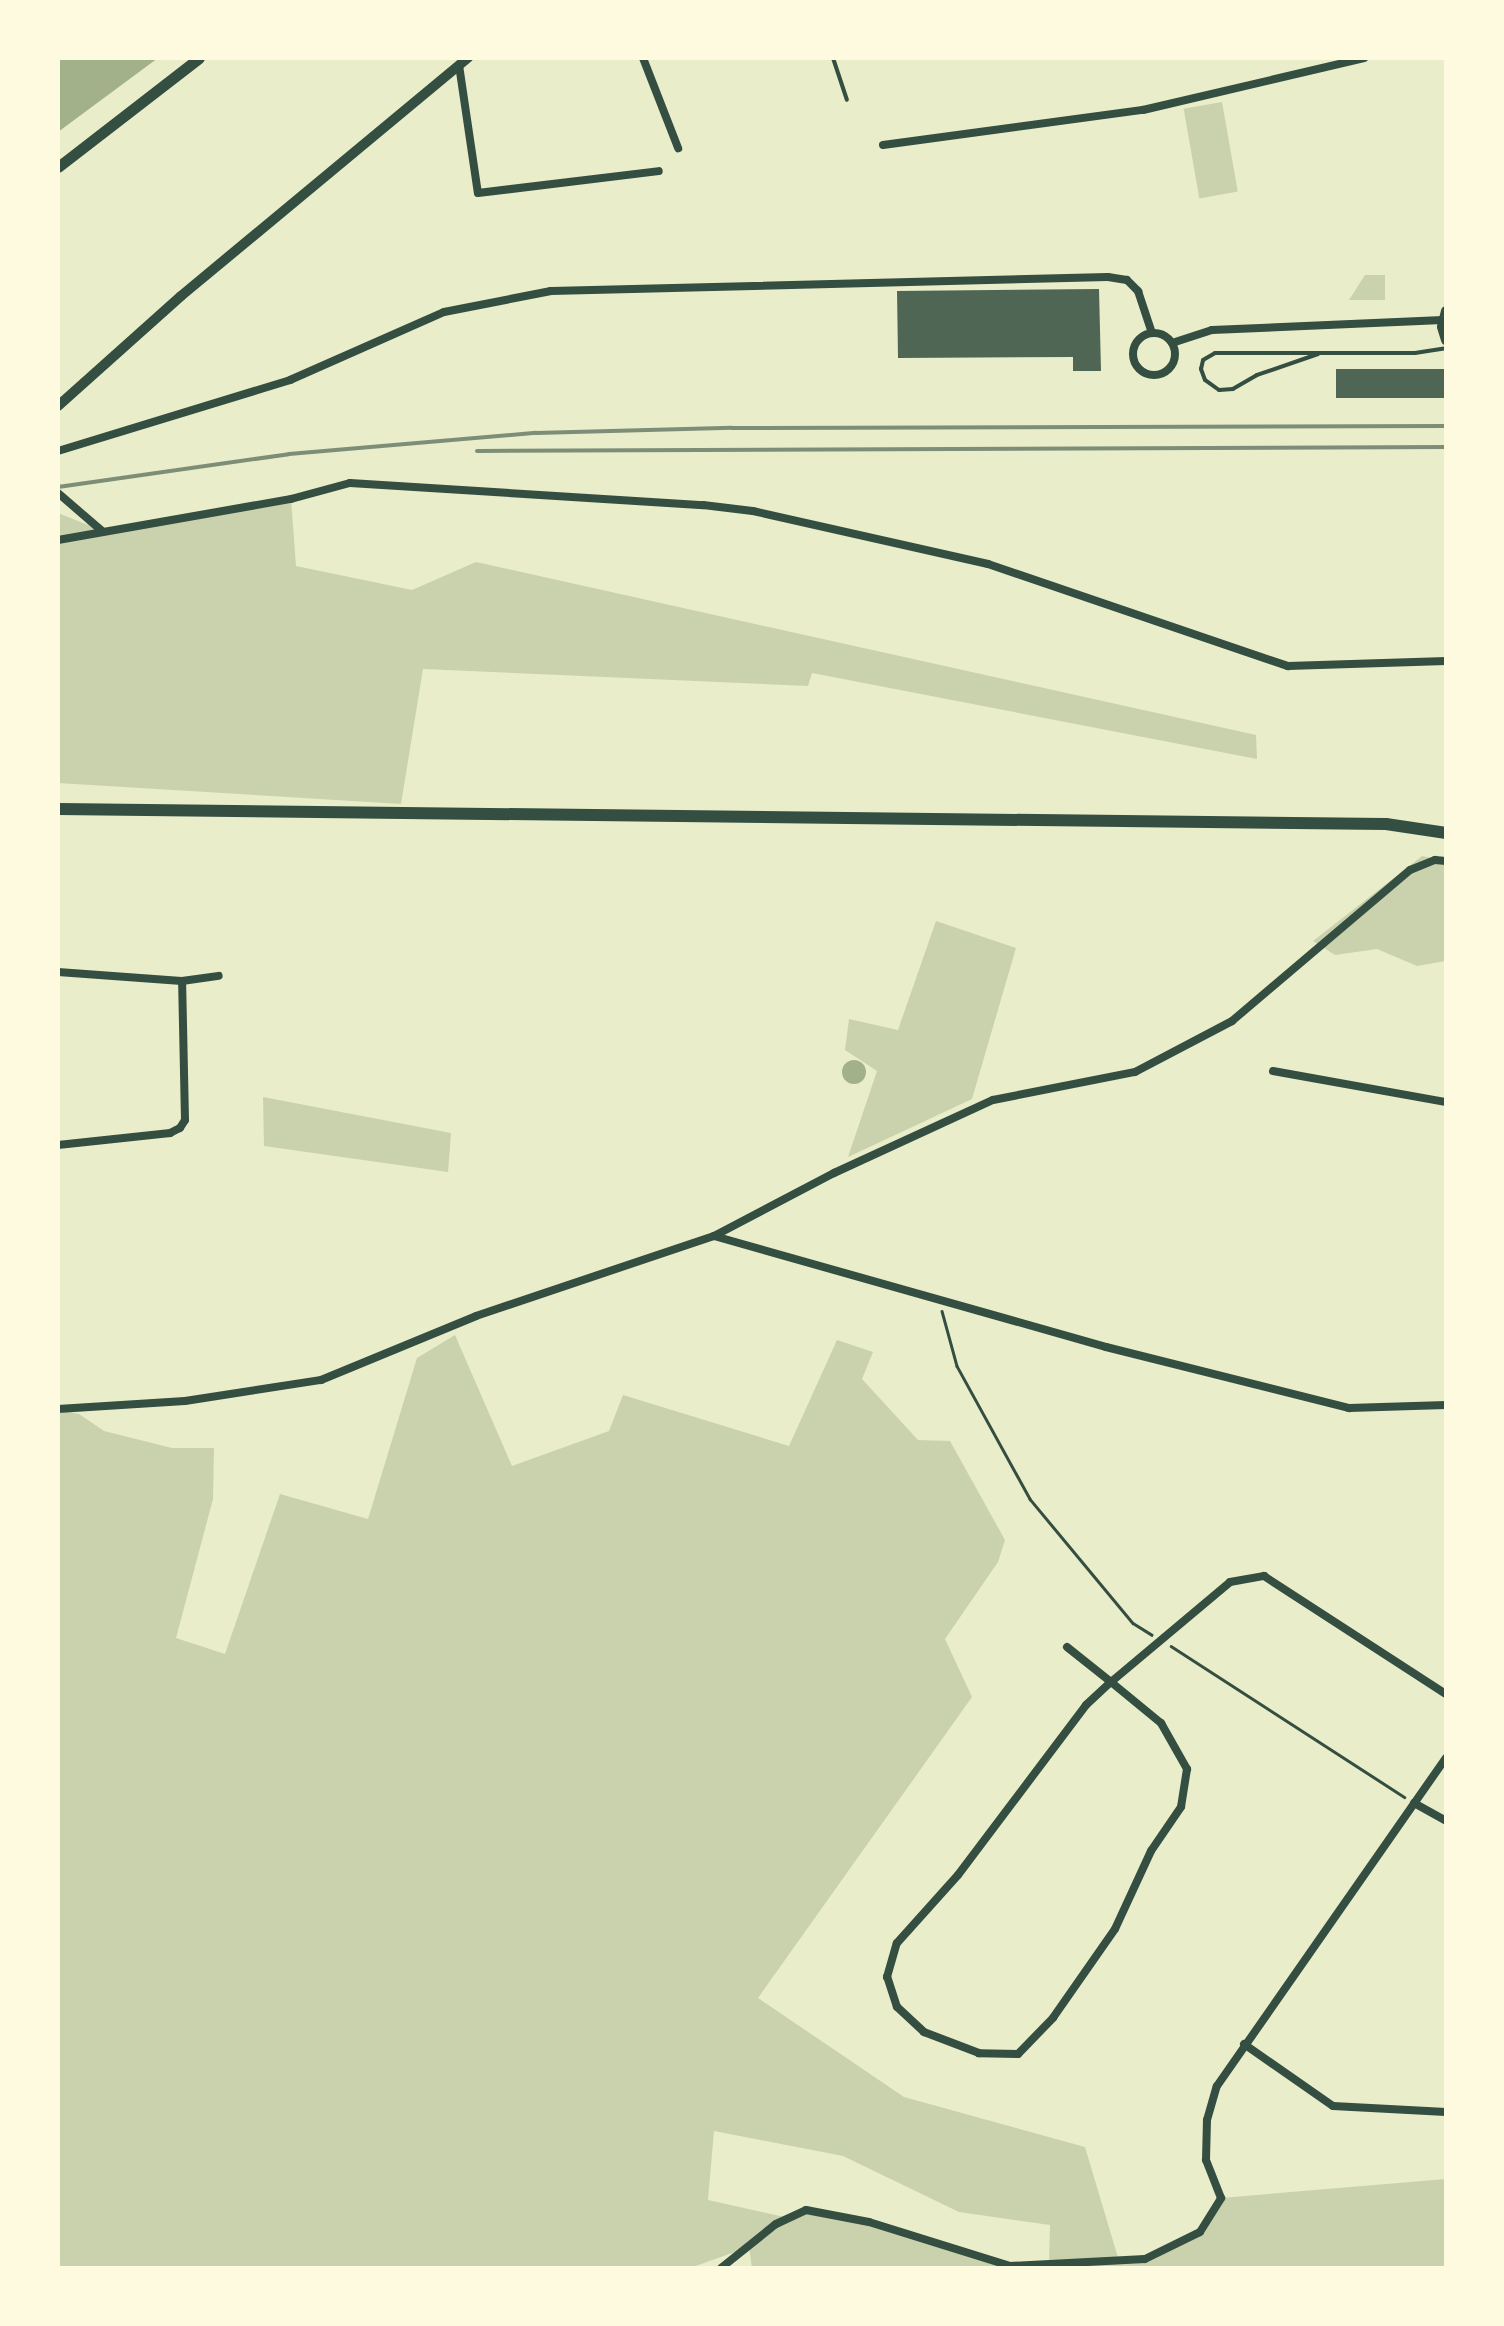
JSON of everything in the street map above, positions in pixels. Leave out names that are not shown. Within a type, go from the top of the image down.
[{"type":"main road","points":[[58,167],[199,58]]},
{"type":"main road","points":[[58,808],[1386,824],[1446,833]]},
{"type":"street","points":[[643,58],[678,148]]},
{"type":"street","points":[[882,145],[1143,110],[1315,62],[1364,58]]},
{"type":"street","points":[[463,61],[478,193],[659,171]]},
{"type":"street","points":[[58,406],[463,61]]},
{"type":"street","points":[[58,451],[290,380],[444,312],[551,291],[1108,277],[1127,280],[1138,291],[1152,333],[1172,344],[1175,352],[1170,368],[1163,374],[1146,374],[1134,362],[1133,353],[1141,338],[1152,333]]},
{"type":"street","points":[[1172,344],[1212,330],[1445,316],[1446,340]]},
{"type":"street","points":[[58,540],[292,499],[350,483],[703,505],[752,511],[988,564],[1288,666],[1446,661]]},
{"type":"street","points":[[58,494],[102,531]]},
{"type":"street","points":[[58,1409],[185,1401],[322,1380],[476,1316],[714,1236],[834,1173],[994,1100],[1135,1072],[1232,1022],[1410,870],[1435,860],[1446,861]]},
{"type":"street","points":[[58,972],[182,981],[219,976]]},
{"type":"street","points":[[58,1146],[170,1133],[180,1128],[184,1120],[182,981]]},
{"type":"street","points":[[1273,1071],[1446,1102]]},
{"type":"street","points":[[714,1236],[939,1301],[1350,1408],[1446,1405]]},
{"type":"street","points":[[1067,1647],[1111,1682],[1161,1723],[1186,1769],[1182,1807],[1151,1851],[1115,1929],[1054,2018],[1018,2054],[979,2054],[924,2032],[897,2007],[888,1977],[897,1943],[958,1875],[1086,1705],[1111,1682],[1160,1640],[1230,1582],[1264,1576],[1446,1694]]},
{"type":"street","points":[[721,2268],[762,2236],[806,2210],[823,2210],[1010,2266],[1145,2259],[1200,2232],[1220,2198],[1206,2160],[1207,2120],[1217,2086],[1446,1758]]},
{"type":"street","points":[[1414,1803],[1446,1821]]},
{"type":"street","points":[[1244,2044],[1334,2106],[1446,2112]]},
{"type":"lane","points":[[834,58],[847,100]]},
{"type":"lane","points":[[1318,354],[1257,375],[1234,389],[1218,390],[1204,380],[1201,370],[1203,360],[1214,353],[1318,354],[1446,348]]},
{"type":"path","points":[[939,1301],[957,1366],[1030,1499],[1133,1623],[1242,1689],[1414,1803]]},
{"type":"shaded area","points":[[58,58],[158,58],[58,132]]},
{"type":"shaded area","points":[[1222,102],[1238,192],[1199,198],[1184,109]]},
{"type":"shaded area","points":[[1365,275],[1385,275],[1385,300],[1349,300]]},
{"type":"shaded area","points":[[291,499],[296,566],[412,590],[476,562],[1256,735],[1257,759],[812,673],[808,686],[423,669],[401,804],[58,783],[58,513],[103,531]]},
{"type":"shaded area","points":[[1422,856],[1446,861],[1446,961],[1417,966],[1377,949],[1335,955],[1313,941]]},
{"type":"shaded area","points":[[936,921],[1016,948],[972,1099],[848,1157],[877,1071],[845,1050],[849,1019],[898,1030]]},
{"type":"shaded area","points":[[854,1060],[866,1072],[854,1084],[842,1072]]},
{"type":"shaded area","points":[[263,1097],[451,1133],[448,1172],[264,1146]]},
{"type":"shaded area","points":[[455,1335],[512,1466],[609,1431],[623,1395],[789,1446],[837,1340],[873,1352],[862,1379],[918,1440],[950,1441],[1005,1540],[998,1562],[945,1639],[972,1697],[758,1998],[904,2097],[1085,2147],[1119,2261],[1145,2259],[1200,2232],[1221,2198],[1446,2179],[1446,2268],[752,2268],[749,2247],[690,2268],[58,2268],[58,1410],[79,1414],[104,1431],[172,1448],[214,1448],[213,1499],[176,1638],[225,1654],[280,1494],[368,1519],[417,1358]],"holes":[[[714,2131],[843,2156],[959,2212],[1050,2225],[1049,2264],[1010,2266],[823,2210],[789,2218],[708,2200]]]},
{"type":"building","points":[[1099,289],[1101,371],[1073,371],[1073,357],[898,358],[897,291]]},
{"type":"building","points":[[1336,369],[1446,369],[1446,398],[1336,398]]},
{"type":"railway","points":[[58,487],[289,454],[536,433],[732,428],[1446,426]]},
{"type":"railway","points":[[477,451],[1446,447]]}]
